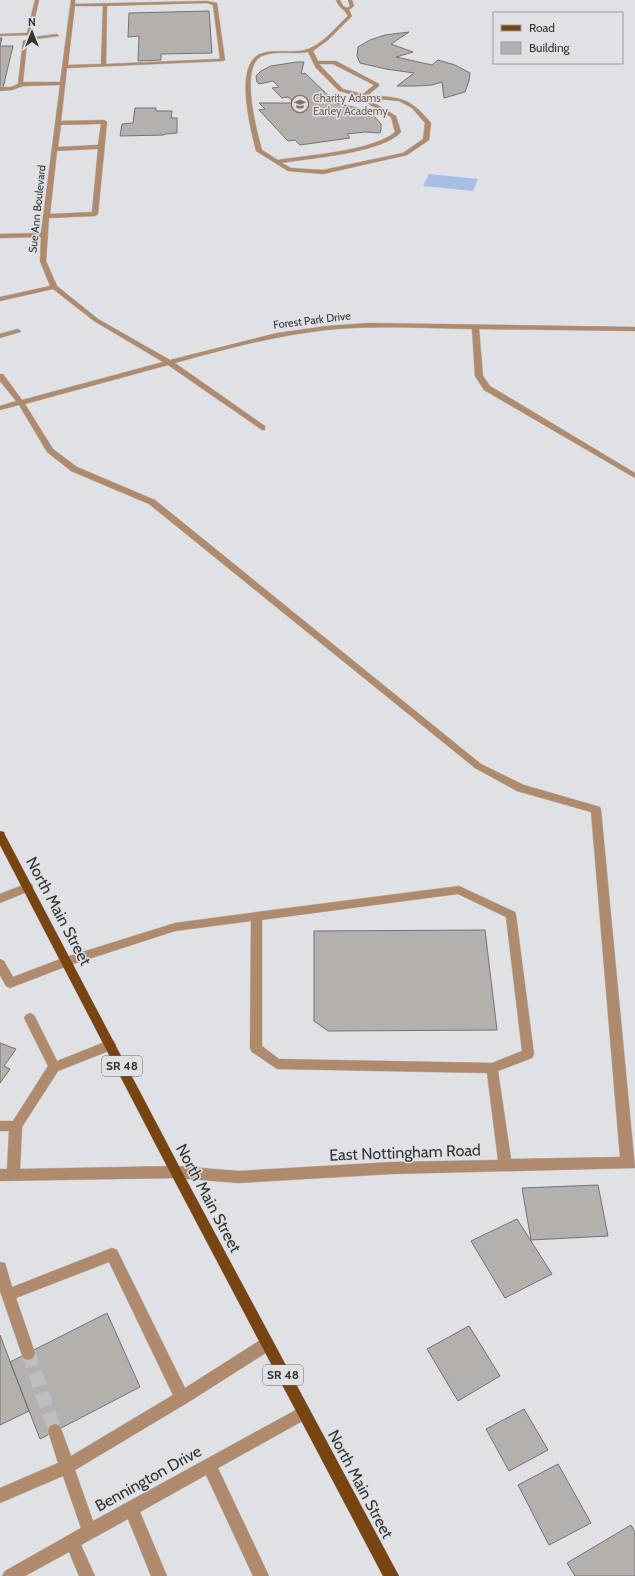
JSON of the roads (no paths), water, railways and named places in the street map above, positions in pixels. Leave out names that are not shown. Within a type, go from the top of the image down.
[{"type":"main road","name":"North Main Street","points":[[0,836],[303,1413],[392,1576]]},
{"type":"street","points":[[29,34],[37,0]]},
{"type":"street","points":[[310,51],[318,67],[341,90],[356,95],[400,100],[414,107],[428,123],[426,140],[404,154],[323,172],[290,170],[259,151],[252,120],[248,74],[250,68],[257,57],[275,52],[310,51],[350,16],[347,10],[341,7],[338,0]]},
{"type":"street","points":[[347,10],[352,6],[350,0]]},
{"type":"street","points":[[65,66],[223,60],[215,4],[207,2],[105,4],[73,3]]},
{"type":"street","name":"Sue Ann Boulevard","points":[[73,3],[44,235],[43,261],[48,276],[54,287],[96,320],[169,362],[262,428]]},
{"type":"street","points":[[103,65],[105,4]]},
{"type":"street","points":[[0,35],[48,34],[57,36]]},
{"type":"street","points":[[22,84],[20,83],[25,42],[34,38],[69,35]]},
{"type":"street","points":[[316,63],[334,62],[376,85],[364,96]]},
{"type":"street","points":[[0,89],[12,88],[22,84],[63,83]]},
{"type":"street","points":[[276,162],[366,147],[390,139],[398,132],[393,116],[372,104],[364,96]]},
{"type":"street","points":[[46,216],[96,214],[104,122],[58,123]]},
{"type":"street","points":[[55,149],[101,147]]},
{"type":"street","points":[[366,147],[373,151]]},
{"type":"street","points":[[380,154],[387,158]]},
{"type":"street","points":[[0,236],[44,235]]},
{"type":"street","points":[[0,299],[54,287]]},
{"type":"street","name":"Forest Park Drive","points":[[0,408],[169,362],[277,335],[327,328],[369,325],[635,329]]},
{"type":"street","points":[[475,327],[479,376],[487,388],[635,476]]},
{"type":"street","points":[[0,336],[18,331]]},
{"type":"street","points":[[0,376],[20,403],[50,450],[74,469],[152,502],[478,766],[521,788],[596,810],[631,1162]]},
{"type":"street","points":[[0,898],[28,887]]},
{"type":"street","points":[[0,964],[10,983],[66,961],[175,927],[257,916],[459,890],[511,915],[528,1054],[492,1068],[277,1064],[256,1048],[257,916]]},
{"type":"street","points":[[30,1018],[54,1067]]},
{"type":"street","points":[[13,1174],[16,1126],[54,1067],[110,1045]]},
{"type":"street","points":[[492,1068],[505,1165]]},
{"type":"street","points":[[0,1126],[16,1126]]},
{"type":"street","name":"East Nottingham Road","points":[[0,1175],[176,1172],[239,1177],[392,1168],[631,1162]]},
{"type":"street","points":[[8,1295],[112,1254],[182,1398]]},
{"type":"street","points":[[0,1268],[28,1353]]},
{"type":"street","points":[[0,1496],[67,1467],[182,1398],[267,1344]]},
{"type":"street","name":"Bennington Drive","points":[[10,1576],[89,1530],[130,1509],[303,1413]]},
{"type":"street","points":[[55,1431],[89,1530]]},
{"type":"street","points":[[210,1465],[261,1576]]},
{"type":"street","points":[[130,1509],[159,1576]]},
{"type":"street","points":[[72,1541],[87,1576]]},
{"type":"tunnel","points":[[28,1353],[55,1431]]},
{"type":"place","name":"Charity Adams Earley Academy","points":[[300,104]]}]
